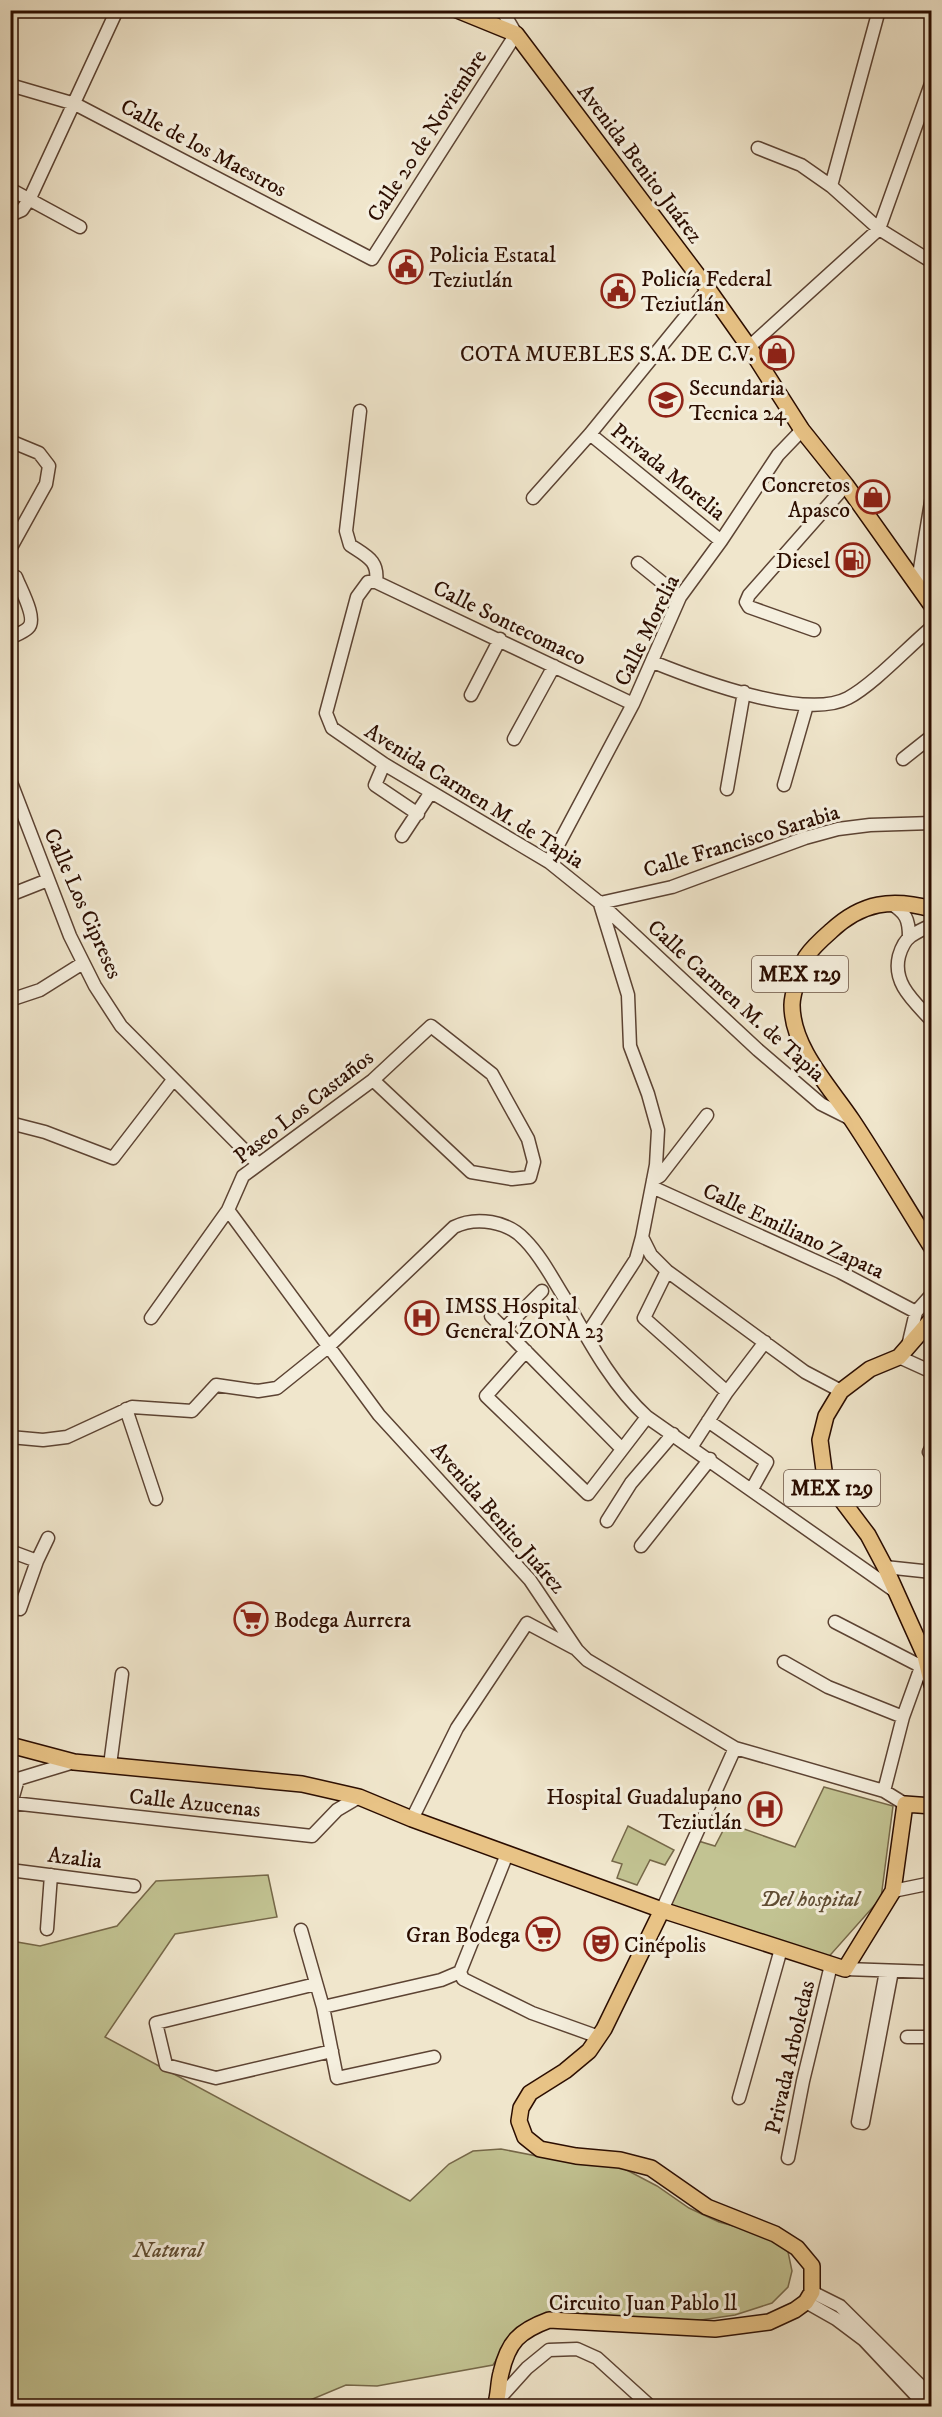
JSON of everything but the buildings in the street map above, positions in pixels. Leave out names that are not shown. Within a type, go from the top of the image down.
[{"type":"main road","points":[[458,10],[516,34]]},
{"type":"main road","name":"Avenida Benito Juárez","points":[[516,34],[708,289],[749,347],[802,430],[846,485],[932,606]]},
{"type":"main road","name":"MEX 129","points":[[932,909],[912,903],[889,902],[868,906],[833,929],[805,958],[792,1005],[805,1051],[852,1119],[932,1248]]},
{"type":"main road","name":"MEX 129","points":[[928,1667],[899,1593],[868,1535],[825,1478],[820,1440],[826,1416],[841,1391],[870,1369],[903,1352],[932,1319]]},
{"type":"main road","points":[[10,1745],[74,1762],[302,1784],[359,1797],[412,1819],[662,1910],[838,1967],[890,1896],[905,1804],[932,1806]]},
{"type":"main road","points":[[662,1910],[599,2037],[589,2051],[566,2071],[530,2093],[521,2108],[519,2121],[525,2137],[540,2149],[576,2156],[620,2160],[651,2168],[707,2206],[775,2234],[797,2248],[812,2266],[809,2297]]},
{"type":"main road","name":"Circuito Juan Pablo ll","points":[[496,2403],[500,2375],[509,2349],[527,2328],[549,2320],[715,2329],[769,2322],[795,2310],[809,2297]]},
{"type":"street","points":[[10,210],[15,213],[22,210],[30,198],[117,10]]},
{"type":"street","points":[[502,10],[516,34]]},
{"type":"street","points":[[831,186],[879,10]]},
{"type":"street","name":"Calle 20 de Noviembre","points":[[372,260],[516,34]]},
{"type":"street","points":[[749,347],[879,229],[932,81]]},
{"type":"street","name":"Calle de los Maestros","points":[[10,85],[75,104],[372,260]]},
{"type":"street","points":[[758,148],[801,165],[831,186],[879,229],[932,262]]},
{"type":"street","points":[[10,189],[80,226]]},
{"type":"street","points":[[533,498],[590,434],[708,289]]},
{"type":"street","points":[[360,411],[346,531],[350,545],[373,561],[378,571],[372,582]]},
{"type":"street","name":"Calle Morelia","points":[[549,862],[633,704],[680,597],[721,541],[778,455],[802,430]]},
{"type":"street","name":"Privada Morelia","points":[[590,434],[721,541]]},
{"type":"street","points":[[10,441],[39,453],[49,466],[46,484],[10,549]]},
{"type":"street","points":[[814,630],[749,607],[746,602],[749,595],[846,485]]},
{"type":"street","points":[[917,587],[932,496]]},
{"type":"street","points":[[638,562],[680,597]]},
{"type":"street","points":[[10,638],[29,628],[32,622],[31,612],[16,577]]},
{"type":"street","name":"Calle Sontecomaco","points":[[372,582],[500,639],[633,704]]},
{"type":"street","name":"Avenida Carmen M. de Tapia","points":[[372,582],[357,597],[326,713],[332,728],[384,764],[549,862],[600,903]]},
{"type":"street","points":[[653,662],[689,677],[769,699],[807,705],[825,704],[846,699],[932,627]]},
{"type":"street","points":[[471,695],[500,639]]},
{"type":"street","points":[[514,739],[554,666]]},
{"type":"street","points":[[727,789],[744,692]]},
{"type":"street","points":[[784,785],[807,705]]},
{"type":"street","points":[[903,759],[932,736]]},
{"type":"street","points":[[384,764],[375,784],[418,814]]},
{"type":"street","name":"Calle Los Cipreses","points":[[12,789],[83,963],[121,1026],[258,1164]]},
{"type":"street","points":[[402,836],[431,792]]},
{"type":"street","name":"Calle Francisco Sarabia","points":[[600,903],[672,887],[805,838],[838,829],[870,825],[932,823]]},
{"type":"street","points":[[10,895],[48,880]]},
{"type":"street","points":[[889,902],[906,916],[909,922],[909,937]]},
{"type":"street","points":[[586,1336],[636,1259],[653,1184],[658,1130],[630,1047],[628,995],[600,903]]},
{"type":"street","name":"Calle Carmen M. de Tapia","points":[[600,903],[794,1081],[821,1104],[852,1119]]},
{"type":"street","points":[[932,925],[909,937],[901,947],[898,960],[899,981],[932,1021]]},
{"type":"street","points":[[10,1000],[40,990],[83,963]]},
{"type":"street","name":"Paseo Los Castaños","points":[[151,1318],[228,1210],[243,1176],[373,1080],[431,1026],[492,1074],[528,1139],[534,1162],[530,1177],[512,1179],[471,1172],[373,1080]]},
{"type":"street","points":[[10,1123],[45,1132],[113,1158],[173,1080]]},
{"type":"street","points":[[653,1184],[707,1115]]},
{"type":"street","name":"Calle Emiliano Zapata","points":[[653,1184],[840,1272],[916,1312]]},
{"type":"street","name":"Avenida Benito Juárez","points":[[228,1210],[379,1415],[530,1580],[577,1650],[597,1666],[735,1748],[884,1791],[905,1804]]},
{"type":"street","points":[[10,1437],[43,1440],[67,1437],[126,1409],[139,1407],[192,1412],[216,1385],[258,1391],[277,1388],[328,1347],[454,1227],[479,1220],[508,1227],[525,1239],[550,1274],[586,1336],[626,1397],[647,1417],[692,1446],[899,1593]]},
{"type":"street","points":[[642,1237],[651,1255],[667,1271],[805,1371],[841,1391]]},
{"type":"street","points":[[667,1271],[644,1318],[727,1392]]},
{"type":"street","points":[[504,1329],[542,1291]]},
{"type":"street","points":[[932,1294],[916,1312],[903,1352],[932,1372]]},
{"type":"street","points":[[490,1316],[622,1449]]},
{"type":"street","points":[[692,1446],[727,1392],[765,1342]]},
{"type":"street","points":[[525,1351],[486,1396],[588,1494],[647,1417]]},
{"type":"street","points":[[126,1409],[156,1498]]},
{"type":"street","points":[[708,1421],[767,1462],[752,1489]]},
{"type":"street","points":[[607,1521],[632,1483],[673,1434]]},
{"type":"street","points":[[641,1546],[710,1459]]},
{"type":"street","points":[[10,1605],[20,1609],[48,1538]]},
{"type":"street","points":[[10,1551],[37,1561]]},
{"type":"street","points":[[885,1567],[932,1572]]},
{"type":"street","points":[[835,1622],[928,1667],[903,1717],[884,1791]]},
{"type":"street","points":[[412,1819],[457,1728],[527,1623],[577,1650]]},
{"type":"street","points":[[784,1662],[828,1687],[903,1717]]},
{"type":"street","points":[[110,1765],[122,1674]]},
{"type":"street","points":[[662,1910],[735,1748]]},
{"type":"street","points":[[11,1805],[18,1779],[74,1762]]},
{"type":"street","name":"Calle Azucenas","points":[[11,1805],[312,1836],[337,1810],[359,1797]]},
{"type":"street","points":[[507,1854],[460,1972],[463,1979],[484,1992],[532,2013],[599,2037]]},
{"type":"street","name":"Azalia","points":[[10,1870],[134,1886]]},
{"type":"street","points":[[47,1929],[51,1875]]},
{"type":"street","points":[[890,1896],[932,1882]]},
{"type":"street","points":[[301,1930],[323,2007],[337,2078],[434,2056]]},
{"type":"street","points":[[739,2098],[781,1949]]},
{"type":"street","points":[[838,1967],[889,1971],[932,1971]]},
{"type":"street","name":"Privada Arboledas","points":[[788,2158],[803,2081],[838,1967]]},
{"type":"street","points":[[889,1971],[863,2123],[858,2122],[889,1971]]},
{"type":"street","points":[[323,2007],[441,1980],[460,1972]]},
{"type":"street","points":[[316,1984],[156,2023],[166,2065],[216,2078],[332,2051]]},
{"type":"street","points":[[907,2037],[932,2037]]},
{"type":"street","points":[[809,2297],[840,2306],[932,2397]]},
{"type":"street","points":[[809,2297],[864,2340],[926,2406]]},
{"type":"street","points":[[496,2403],[526,2368],[549,2350],[577,2349],[597,2358],[650,2406]]},
{"type":"green space","name":"Del hospital","points":[[824,1787],[893,1806],[881,1898],[825,1961],[663,1907],[695,1840],[715,1846],[727,1823],[795,1847]]},
{"type":"green space","points":[[628,1826],[674,1850],[665,1865],[650,1860],[637,1885],[617,1878],[622,1864],[612,1861]]},
{"type":"green space","name":"Natural","points":[[268,1875],[277,1917],[175,1934],[105,2037],[410,2201],[449,2164],[473,2151],[501,2149],[542,2157],[621,2167],[657,2186],[689,2208],[719,2222],[778,2238],[787,2247],[792,2271],[788,2287],[772,2303],[735,2315],[701,2320],[629,2321],[560,2316],[514,2332],[493,2365],[377,2386],[346,2385],[296,2406],[11,2406],[11,1941],[40,1946],[117,1926],[156,1881]]},
{"type":"place","name":"Policia Estatal Teziutlán","points":[[406,267]]},
{"type":"place","name":"Policía Federal Teziutlán","points":[[618,291]]},
{"type":"place","name":"COTA MUEBLES S.A. DE C.V.","points":[[777,353]]},
{"type":"place","name":"Secundaria Tecnica 24","points":[[666,400]]},
{"type":"place","name":"Concretos Apasco","points":[[873,497]]},
{"type":"place","name":"Diesel","points":[[853,560]]},
{"type":"place","name":"IMSS Hospital General ZONA 23","points":[[422,1318]]},
{"type":"place","name":"Bodega Aurrera","points":[[251,1619]]},
{"type":"place","name":"Hospital Guadalupano Teziutlán","points":[[765,1809]]},
{"type":"place","name":"Gran Bodega","points":[[543,1934]]},
{"type":"place","name":"Cinépolis","points":[[601,1944]]}]
